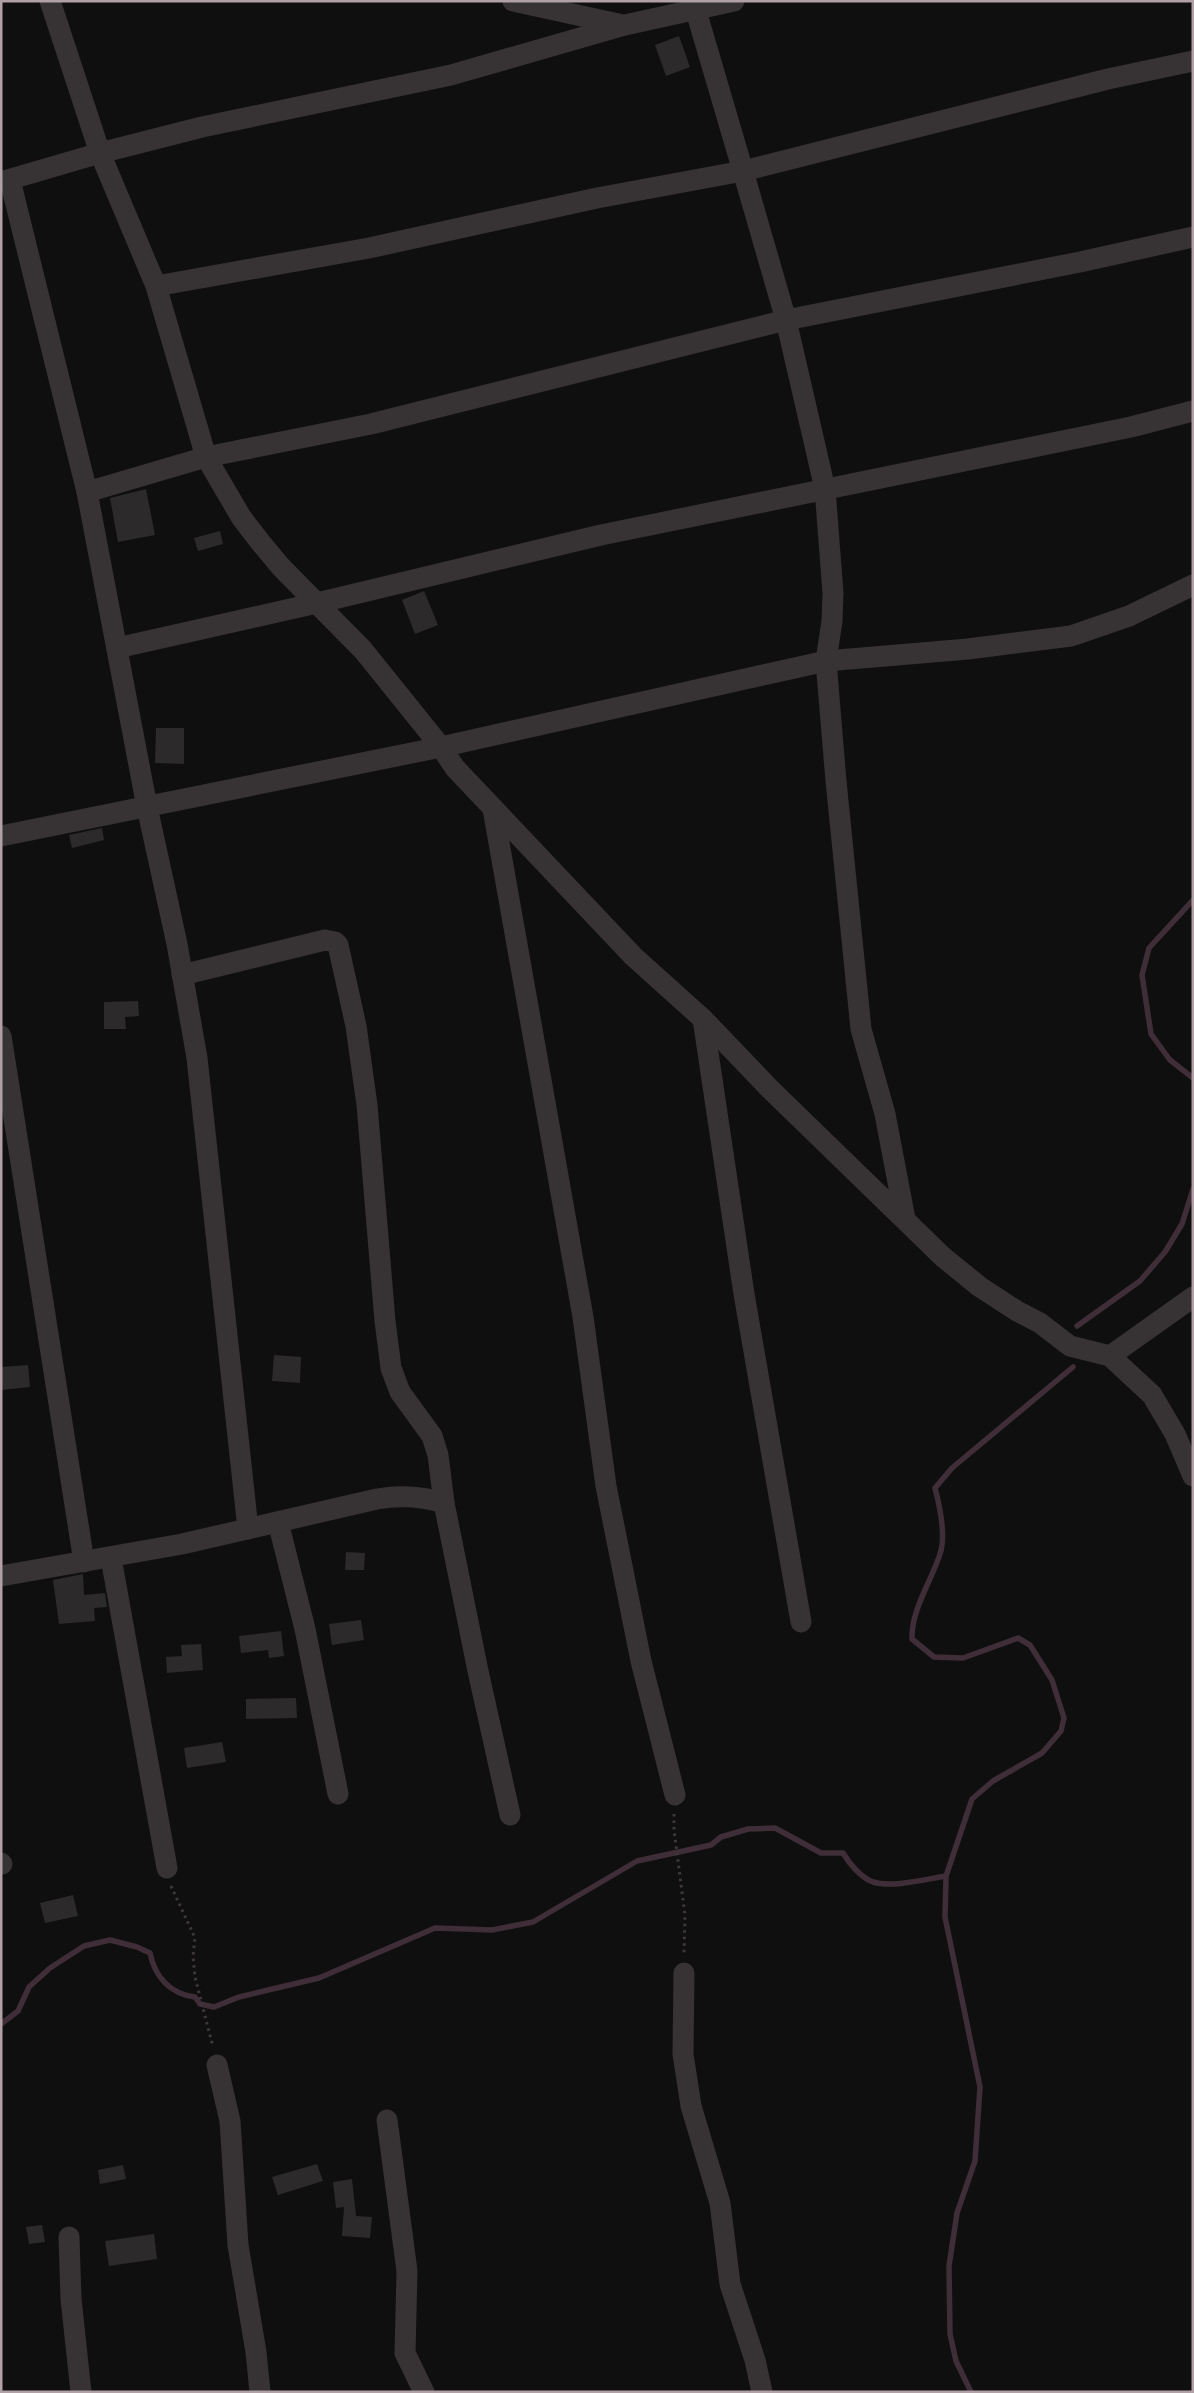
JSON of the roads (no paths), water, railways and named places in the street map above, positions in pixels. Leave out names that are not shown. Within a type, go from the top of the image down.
[{"type":"street","points":[[50,1],[100,153],[156,286],[206,457],[241,517],[261,543],[281,567],[363,650],[441,747],[455,768],[633,956],[703,1019],[770,1089],[943,1257],[980,1287],[1017,1311],[1040,1323],[1070,1346],[1110,1356],[1152,1395],[1175,1434],[1193,1476]]},
{"type":"street","points":[[512,1],[626,25]]},
{"type":"street","points":[[248,1529],[197,1058],[177,944],[147,807],[87,492],[6,181],[100,153],[211,125],[451,75],[626,25],[660,10],[696,10],[734,1]]},
{"type":"street","points":[[696,10],[786,320],[825,489],[833,593],[832,621],[826,661],[861,1029],[885,1114],[905,1219]]},
{"type":"street","points":[[156,286],[369,248],[597,198],[743,171],[1108,79],[1193,61]]},
{"type":"street","points":[[87,492],[206,457],[371,424],[786,320],[1080,262],[1193,237]]},
{"type":"street","points":[[117,648],[317,603],[601,535],[1131,427],[1193,411]]},
{"type":"street","points":[[1,836],[441,747],[826,661],[968,648],[1070,636],[1129,616],[1193,585]]},
{"type":"street","points":[[493,809],[532,1039],[574,1262],[606,1486],[652,1709],[675,1795]]},
{"type":"street","points":[[182,975],[325,940],[335,942],[338,945],[356,1026],[367,1105],[385,1320],[391,1368],[400,1392],[432,1436],[438,1455],[444,1503],[510,1815]]},
{"type":"street","points":[[703,1019],[744,1294],[801,1622]]},
{"type":"street","points":[[1,1036],[84,1562]]},
{"type":"street","points":[[1110,1356],[1193,1297]]},
{"type":"street","points":[[1,1576],[111,1558],[390,1497],[423,1497],[444,1503]]},
{"type":"street","points":[[278,1522],[304,1629],[338,1794]]},
{"type":"street","points":[[111,1558],[167,1868]]},
{"type":"street","points":[[684,1972],[683,2054],[690,2106],[718,2195],[730,2284],[755,2360],[762,2392]]},
{"type":"street","points":[[217,2065],[230,2121],[238,2245],[256,2352],[260,2392]]},
{"type":"street","points":[[387,2120],[407,2271],[405,2353],[424,2392]]},
{"type":"street","points":[[70,2237],[71,2299],[81,2392]]},
{"type":"waterway","points":[[1193,900],[1149,948],[1142,975],[1151,1034],[1170,1060],[1193,1078]]},
{"type":"waterway","points":[[1077,1326],[1140,1281],[1165,1252],[1182,1224],[1193,1189]]},
{"type":"waterway","points":[[971,2392],[956,2361],[950,2334],[949,2266],[957,2213],[975,2161],[980,2087],[945,1917],[946,1876],[972,1799],[993,1781],[1042,1753],[1061,1731],[1064,1718],[1052,1680],[1030,1645],[1018,1638],[963,1658],[934,1657],[912,1639],[913,1628],[918,1607],[942,1547],[942,1521],[935,1488],[952,1468],[1073,1367]]},
{"type":"waterway","points":[[1,2024],[18,2011],[29,1987],[50,1968],[84,1946],[110,1940],[137,1947],[150,1953],[152,1962],[165,1983],[178,1992],[195,1997],[200,2004],[214,2007],[239,1997],[319,1978],[435,1928],[492,1930],[533,1922],[637,1861],[711,1845],[721,1837],[748,1829],[775,1828],[821,1853],[843,1853],[860,1874],[873,1882],[881,1884],[900,1884],[946,1876]]}]
